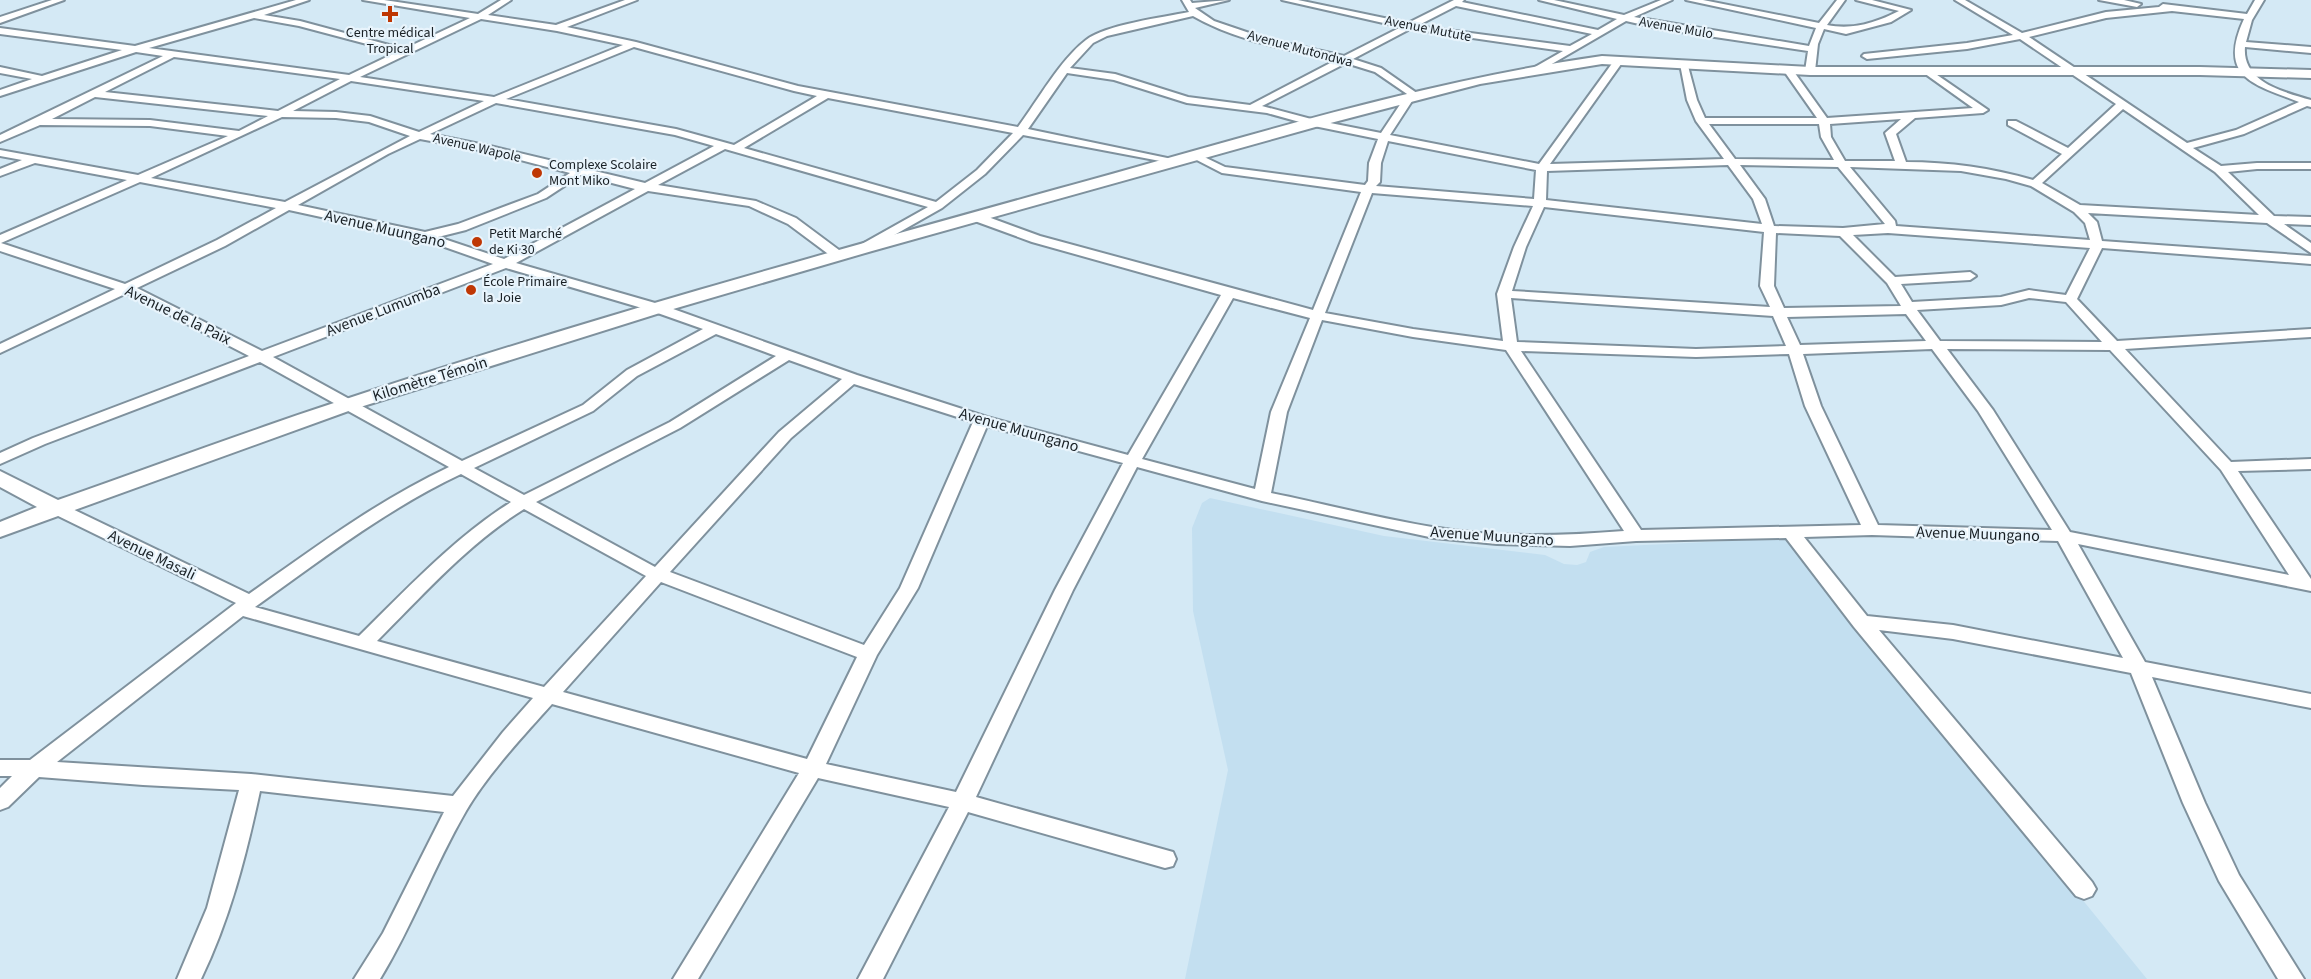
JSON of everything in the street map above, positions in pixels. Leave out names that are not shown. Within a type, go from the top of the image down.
[{"type":"main road","name":"Kilomètre Témoin","points":[[0,530],[347,405],[657,308],[866,247],[1314,123],[1539,69],[1586,61],[1618,60],[1683,66],[1789,71],[2243,71],[2311,74]]},
{"type":"main road","points":[[0,478],[56,508]]},
{"type":"street","points":[[0,20],[60,0]]},
{"type":"street","points":[[0,93],[43,78],[305,0]]},
{"type":"street","points":[[367,0],[557,28],[633,44],[709,67],[825,95],[1021,131],[1172,162]]},
{"type":"street","points":[[0,240],[241,134],[350,78],[477,18],[507,0]]},
{"type":"street","points":[[557,28],[633,0]]},
{"type":"street","points":[[866,247],[938,206],[981,172],[1021,131],[1073,58],[1097,37],[1191,6],[1225,0]]},
{"type":"street","name":"Avenue Mutute","points":[[1286,0],[1456,35],[1571,50]]},
{"type":"street","name":"Avenue Mulo","points":[[1543,0],[1660,26],[1811,49]]},
{"type":"street","points":[[1539,69],[1625,18],[1668,0]]},
{"type":"street","points":[[1690,0],[1821,26],[1855,30],[1888,20],[1907,10],[1860,0]]},
{"type":"street","points":[[1810,71],[1811,49],[1821,26],[1842,0]]},
{"type":"street","points":[[1959,0],[2079,72],[2183,147],[2219,170],[2272,221],[2311,249]]},
{"type":"street","points":[[2103,0],[2251,17]]},
{"type":"street","points":[[2260,0],[2255,3],[2251,17],[2245,24],[2240,44],[2239,58],[2243,71],[2258,83],[2310,103]]},
{"type":"street","points":[[1251,108],[1457,1],[1600,33]]},
{"type":"street","name":"Avenue Mutondwa","points":[[1191,6],[1211,23],[1264,41],[1343,59],[1378,70],[1413,98]]},
{"type":"street","points":[[1892,71],[1867,56],[1967,46],[2021,36],[2106,15],[2173,8]]},
{"type":"street","points":[[254,15],[300,24],[406,51]]},
{"type":"street","points":[[0,31],[350,78],[495,100],[676,132],[938,206]]},
{"type":"street","points":[[0,349],[221,243],[367,160],[495,100],[633,44]]},
{"type":"street","points":[[2240,44],[2311,50]]},
{"type":"street","points":[[0,139],[174,54]]},
{"type":"street","points":[[1618,60],[1542,168],[1539,204],[1520,247],[1504,294],[1511,346],[1636,536]]},
{"type":"street","points":[[1683,66],[1692,100],[1701,121],[1759,199],[1770,229],[1771,260],[1767,286],[1795,350],[1814,406],[1872,530]]},
{"type":"street","points":[[0,70],[43,78]]},
{"type":"street","points":[[1064,70],[1115,77],[1201,103],[1280,113],[1314,123],[1542,168],[1730,162],[1902,165],[1961,168],[2008,176],[2036,184],[2078,209],[2091,222],[2097,245],[2070,299]]},
{"type":"street","points":[[1789,71],[1824,121],[1826,137],[1842,165],[1891,224],[1888,230]]},
{"type":"street","points":[[1701,121],[1824,121],[1911,117],[1983,110],[1927,71]]},
{"type":"street","name":"Avenue Wapole","points":[[94,94],[170,100],[279,114],[355,117],[421,136],[490,149],[645,187],[752,203],[772,210],[792,221],[839,256]]},
{"type":"street","name":"Avenue Lumumba","points":[[0,459],[39,441],[505,264],[645,187],[730,147],[825,95]]},
{"type":"street","points":[[1262,496],[1279,412],[1368,189],[1374,182],[1375,163],[1384,136],[1413,98]]},
{"type":"street","points":[[2183,147],[2240,132],[2310,103]]},
{"type":"street","points":[[2036,184],[2122,104]]},
{"type":"street","points":[[1902,165],[1890,133],[1911,117]]},
{"type":"street","points":[[38,122],[150,123],[241,134]]},
{"type":"street","points":[[2012,123],[2069,153]]},
{"type":"street","name":"Avenue Muungano","points":[[0,153],[286,207],[425,236],[505,264],[657,308],[852,378],[982,420],[1262,496],[1434,533],[1497,539],[1570,542],[1636,536],[1872,530],[2064,536],[2308,584]]},
{"type":"street","points":[[1194,156],[1222,170],[1368,189],[1539,204],[1770,229],[1843,232],[1888,230],[2311,260]]},
{"type":"street","points":[[0,173],[35,159]]},
{"type":"street","points":[[2219,170],[2257,166],[2311,166]]},
{"type":"street","points":[[425,236],[462,227],[542,196],[579,172]]},
{"type":"street","points":[[2078,209],[2124,209],[2272,221],[2311,221]]},
{"type":"street","points":[[976,217],[1036,239],[1316,315],[1413,333],[1511,346],[1696,353],[1937,345],[2112,346],[2311,333]]},
{"type":"street","points":[[1843,232],[1892,281],[1909,308],[1985,410],[2085,570],[2138,667],[2194,803],[2231,881],[2292,979]]},
{"type":"street","name":"Avenue de la Paix","points":[[0,247],[129,289],[262,357],[460,468],[657,574],[868,654]]},
{"type":"street","points":[[1892,281],[1970,276]]},
{"type":"street","points":[[870,979],[963,802],[1031,659],[1131,462],[1229,293]]},
{"type":"street","points":[[1504,294],[1776,310],[1792,313],[2001,301],[2029,294],[2070,299],[2227,467],[2308,584]]},
{"type":"street","points":[[0,801],[34,768],[245,606],[387,506],[460,468],[588,408],[602,393],[629,376],[714,329]]},
{"type":"street","points":[[363,643],[471,539],[493,521],[523,502],[675,425],[788,355]]},
{"type":"street","points":[[366,979],[391,940],[458,805],[510,737],[546,694],[784,435],[852,378]]},
{"type":"street","points":[[685,979],[813,769],[868,654],[909,588],[926,553],[982,420]]},
{"type":"street","points":[[2227,467],[2311,464]]},
{"type":"street","name":"Avenue Masali","points":[[56,508],[245,606],[363,643],[813,769],[963,802],[1165,859]]},
{"type":"street","points":[[1791,532],[1861,622],[2084,889]]},
{"type":"street","points":[[1861,622],[1953,632],[2311,701]]},
{"type":"street","points":[[0,768],[34,768],[143,777],[251,782],[458,805]]},
{"type":"street","points":[[189,979],[202,955],[237,848],[251,782]]},
{"type":"shaded area","points":[[1210,498],[1384,536],[1545,555],[1564,564],[1577,565],[1586,562],[1590,552],[1604,547],[1788,538],[2147,979],[1185,979],[1228,770],[1193,611],[1192,528],[1202,503]]},
{"type":"place","name":"Centre médical Tropical","points":[[390,14]]},
{"type":"place","name":"Complexe Scolaire Mont Miko","points":[[537,173]]},
{"type":"place","name":"Petit Marché de Ki 30","points":[[477,242]]},
{"type":"place","name":"École Primaire la Joie","points":[[471,290]]}]
